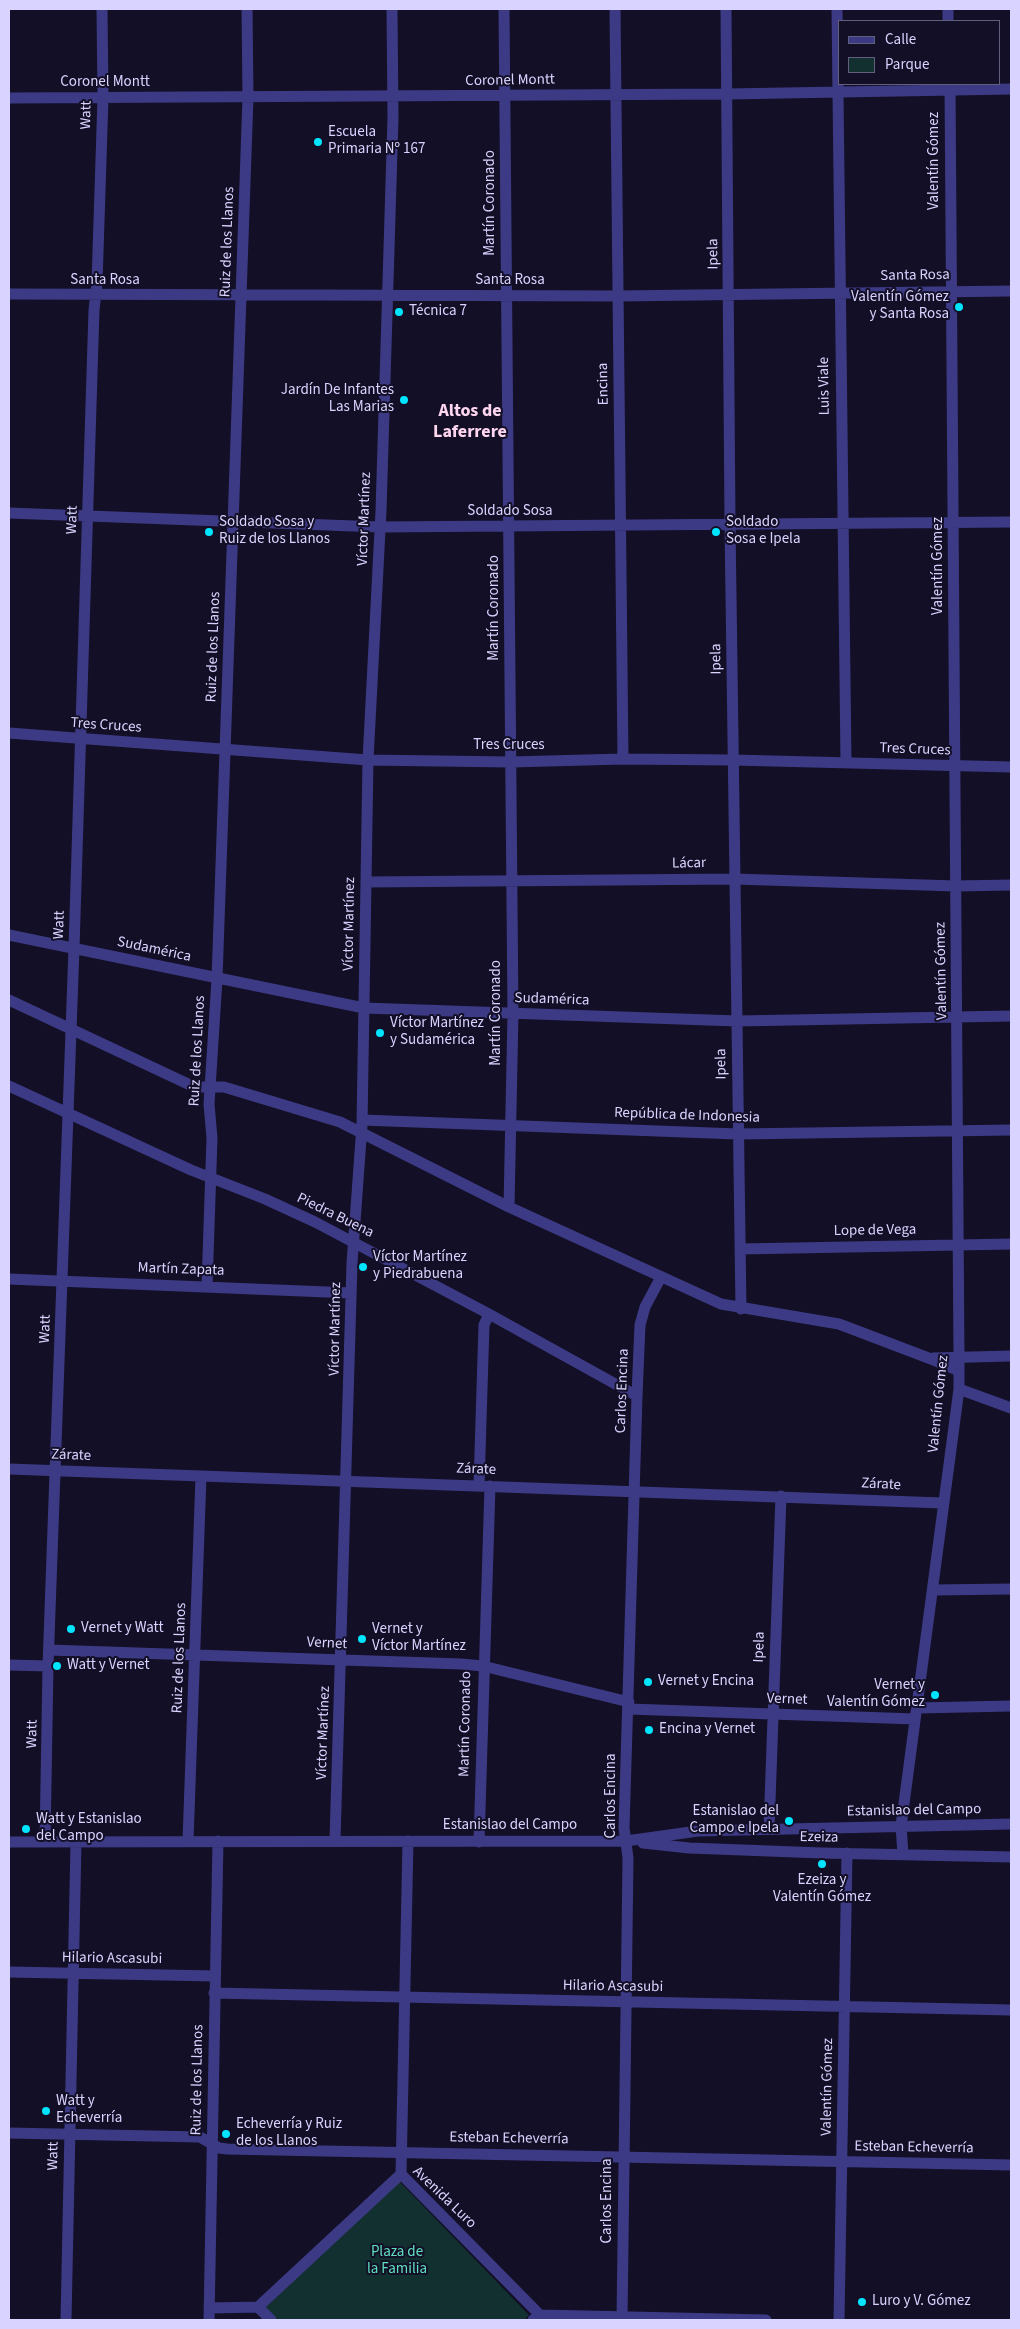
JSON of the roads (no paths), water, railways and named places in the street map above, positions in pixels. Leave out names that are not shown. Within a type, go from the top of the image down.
[{"type":"street","name":"Watt","points":[[46,1842],[48,1666],[57,1471],[103,98],[102,9]]},
{"type":"street","name":"Ruiz de los Llanos","points":[[207,1286],[211,1177],[210,1086],[217,979],[242,296],[248,97],[247,9]]},
{"type":"street","name":"Víctor Martínez","points":[[335,1840],[351,1293],[362,1133],[368,760],[380,527],[393,96],[392,9]]},
{"type":"street","name":"Martín Coronado","points":[[504,9],[513,1013],[509,1207]]},
{"type":"street","name":"Encina","points":[[615,9],[623,759]]},
{"type":"street","name":"Ipela","points":[[726,9],[730,293],[730,524],[740,1309]]},
{"type":"street","name":"Luis Viale","points":[[837,9],[846,763]]},
{"type":"street","name":"Coronel Montt","points":[[9,98],[838,93],[950,87],[1011,89]]},
{"type":"street","name":"Valentín Gómez","points":[[903,1854],[901,1826],[933,1590],[942,1503],[958,1388],[960,1357],[950,87]]},
{"type":"street","name":"Santa Rosa","points":[[9,294],[386,297],[618,296],[951,290],[1011,291]]},
{"type":"street","name":"Soldado Sosa","points":[[9,513],[380,527],[621,527],[730,524],[1011,522]]},
{"type":"street","name":"Tres Cruces","points":[[9,734],[368,760],[511,762],[623,759],[734,760],[1011,767]]},
{"type":"street","name":"Lácar","points":[[366,882],[735,879],[956,886],[1011,885]]},
{"type":"street","name":"Sudamérica","points":[[9,935],[364,1008],[737,1021],[1011,1016]]},
{"type":"street","points":[[9,1000],[188,1084],[199,1087],[210,1086],[232,1089],[333,1119],[509,1207],[721,1304],[740,1309],[838,1324],[931,1358],[959,1371]]},
{"type":"street","name":"Piedra Buena","points":[[9,1086],[211,1177],[265,1198],[354,1241],[637,1396]]},
{"type":"street","name":"República de Indonesia","points":[[362,1120],[738,1134],[1011,1130]]},
{"type":"street","name":"Lope de Vega","points":[[740,1249],[1011,1244]]},
{"type":"street","name":"Carlos Encina","points":[[622,2318],[626,2002],[626,1841],[624,1828],[637,1396],[640,1325],[645,1307],[661,1276]]},
{"type":"street","name":"Martín Zapata","points":[[9,1279],[351,1293]]},
{"type":"street","name":"Martín Coronado","points":[[479,1842],[483,1666],[484,1325],[489,1314]]},
{"type":"street","points":[[931,1358],[1011,1356]]},
{"type":"street","points":[[958,1388],[1011,1408]]},
{"type":"street","name":"Zárate","points":[[9,1469],[942,1503]]},
{"type":"street","name":"Ruiz de los Llanos","points":[[188,1841],[201,1476]]},
{"type":"street","name":"Ipela","points":[[769,1829],[781,1496]]},
{"type":"street","points":[[933,1590],[1011,1589]]},
{"type":"street","name":"Vernet","points":[[49,1650],[341,1659],[483,1666],[629,1706],[773,1715],[916,1713],[1011,1706]]},
{"type":"street","points":[[9,1665],[48,1666]]},
{"type":"street","name":"Estanislao del Campo","points":[[9,1842],[626,1841],[698,1831],[1011,1824]]},
{"type":"street","name":"Ruiz de los Llanos","points":[[209,2320],[218,1841]]},
{"type":"street","points":[[401,2174],[408,1841]]},
{"type":"street","name":"Ezeiza","points":[[626,1841],[689,1848],[1011,1857]]},
{"type":"street","name":"Watt","points":[[66,2320],[76,1842]]},
{"type":"street","name":"Valentín Gómez","points":[[839,2320],[847,1853]]},
{"type":"street","name":"Hilario Ascasubi","points":[[9,1972],[215,1976]]},
{"type":"street","name":"Hilario Ascasubi","points":[[214,1993],[1011,2010]]},
{"type":"street","name":"Esteban Echeverría","points":[[9,2133],[200,2137],[211,2144],[227,2149],[1011,2166]]},
{"type":"street","name":"Avenida Luro","points":[[258,2307],[401,2174],[536,2318],[766,2320]]},
{"type":"street","points":[[210,2308],[258,2307],[271,2320]]},
{"type":"place","name":"Escuela Primaria Nº 167","points":[[318,142]]},
{"type":"place","name":"Valentín Gómez y Santa Rosa","points":[[959,307]]},
{"type":"place","name":"Técnica 7","points":[[399,312]]},
{"type":"place","name":"Jardín De Infantes Las Marias","points":[[404,400]]},
{"type":"place","name":"Soldado Sosa y Ruiz de los Llanos","points":[[209,532]]},
{"type":"place","name":"Soldado Sosa e Ipela","points":[[716,532]]},
{"type":"place","name":"Víctor Martínez y Sudamérica","points":[[380,1033]]},
{"type":"place","name":"Víctor Martínez y Piedrabuena","points":[[363,1267]]},
{"type":"place","name":"Vernet y Watt","points":[[71,1629]]},
{"type":"place","name":"Vernet y Víctor Martínez","points":[[362,1639]]},
{"type":"place","name":"Watt y Vernet","points":[[57,1666]]},
{"type":"place","name":"Vernet y Encina","points":[[648,1682]]},
{"type":"place","name":"Vernet y Valentín Gómez","points":[[935,1695]]},
{"type":"place","name":"Encina y Vernet","points":[[649,1730]]},
{"type":"place","name":"Estanislao del Campo e Ipela","points":[[789,1821]]},
{"type":"place","name":"Watt y Estanislao del Campo","points":[[26,1829]]},
{"type":"place","name":"Ezeiza y Valentín Gómez","points":[[822,1864]]},
{"type":"place","name":"Watt y Echeverría","points":[[46,2111]]},
{"type":"place","name":"Echeverría y Ruiz de los Llanos","points":[[226,2134]]},
{"type":"place","name":"Luro y V. Gómez","points":[[862,2302]]},
{"type":"district","name":"Altos de Laferrere","points":[[470,422]]},
{"type":"park label","name":"Plaza de la Familia","points":[[397,2262]]}]
